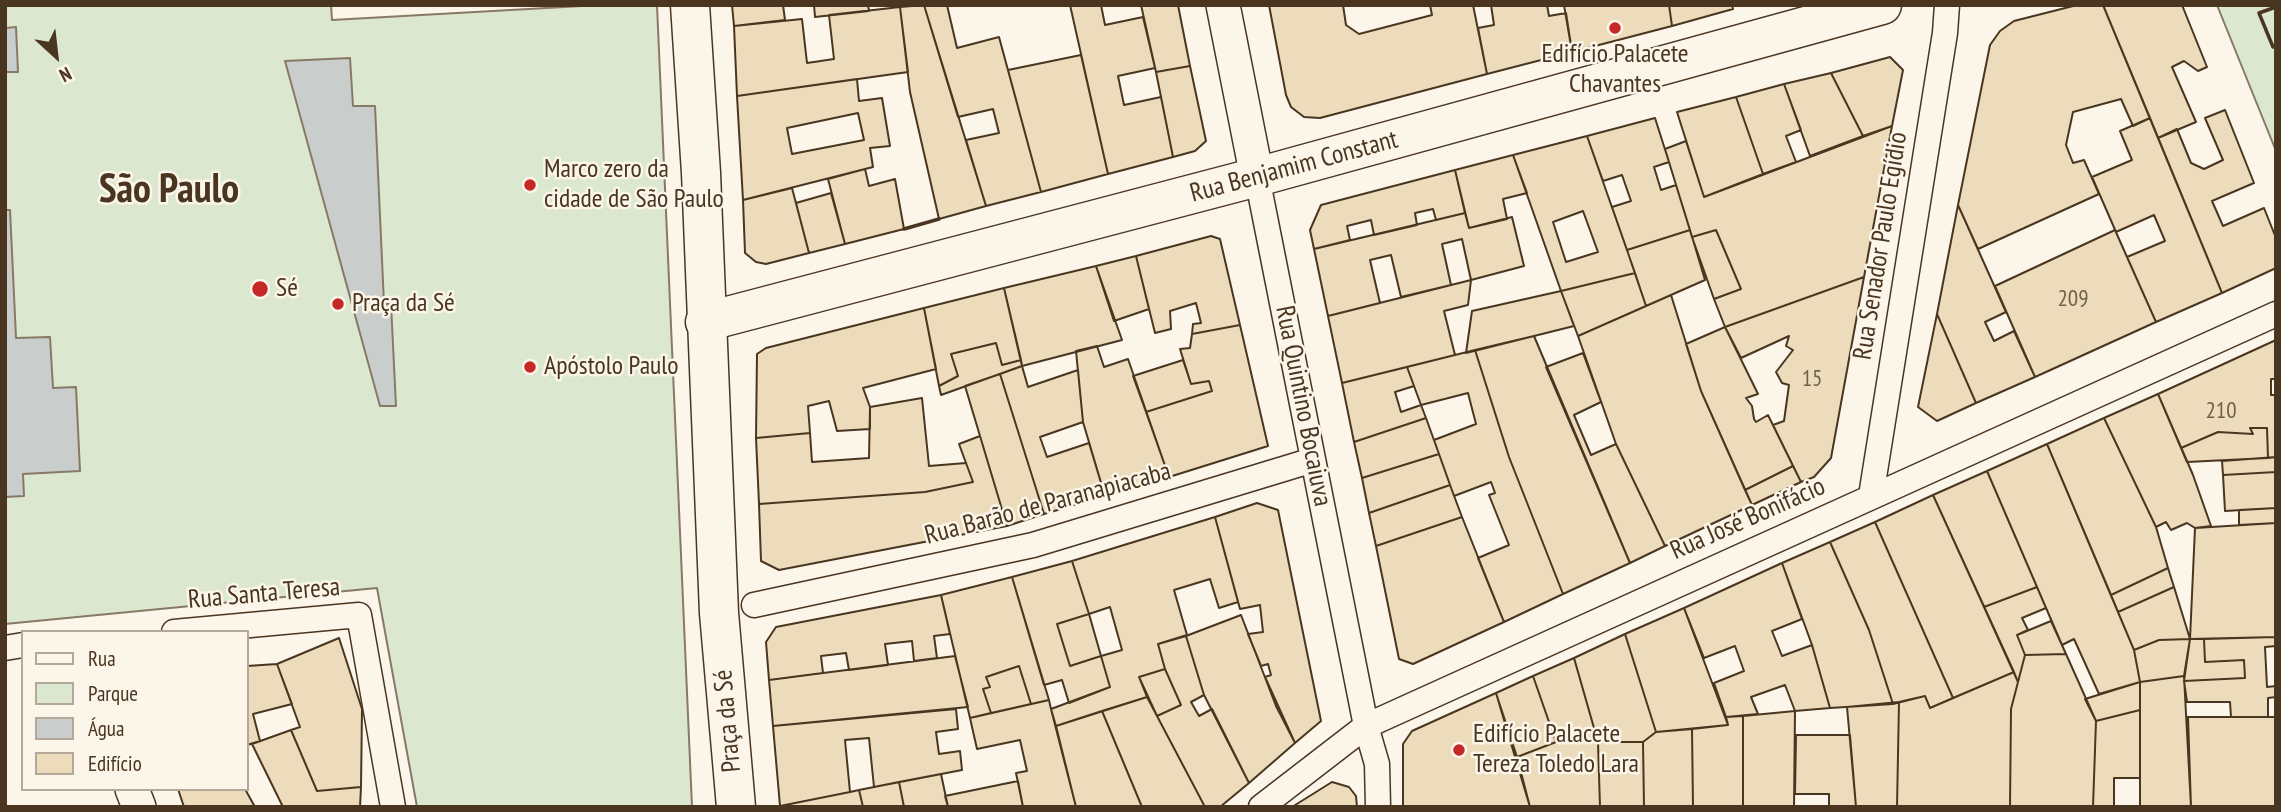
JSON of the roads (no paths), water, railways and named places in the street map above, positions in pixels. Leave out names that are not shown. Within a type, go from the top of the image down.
[{"type":"main road","name":"Praça da Sé","points":[[690,5],[701,173],[719,613],[736,807]]},
{"type":"main road","name":"Rua Benjamim Constant","points":[[705,322],[1257,177],[1882,5]]},
{"type":"street","name":"Rua Quintino Bocaiuva","points":[[1223,5],[1366,726],[1377,764],[1378,807]]},
{"type":"street","name":"Rua Senador Paulo Egídio","points":[[1871,496],[1945,33],[1947,5]]},
{"type":"street","name":"Rua José Bonifácio","points":[[1261,807],[1366,726],[2276,314]]},
{"type":"street","name":"Rua Barão de Paranapiacaba","points":[[754,605],[1033,545],[1313,460]]},
{"type":"street","name":"Rua Santa Teresa","points":[[196,630],[359,615],[393,807]]},
{"type":"water","points":[[16,27],[18,72],[5,72],[5,28]]},
{"type":"water","points":[[350,58],[353,106],[375,106],[384,304],[391,304],[396,406],[380,406],[285,61]]},
{"type":"water","points":[[5,210],[10,210],[16,338],[50,337],[53,388],[76,387],[80,471],[23,474],[24,496],[5,497]]},
{"type":"place","name":"Edifício Palacete Chavantes","points":[[1615,28]]},
{"type":"place","name":"Marco zero da cidade de São Paulo","points":[[530,185]]},
{"type":"place","name":"Sé","points":[[260,289]]},
{"type":"place","name":"Praça da Sé","points":[[338,304]]},
{"type":"place","name":"Apóstolo Paulo","points":[[530,367]]},
{"type":"place","name":"Edifício Palacete Tereza Toledo Lara","points":[[1459,750]]},
{"type":"district","name":"São Paulo","points":[[169,191]]}]
